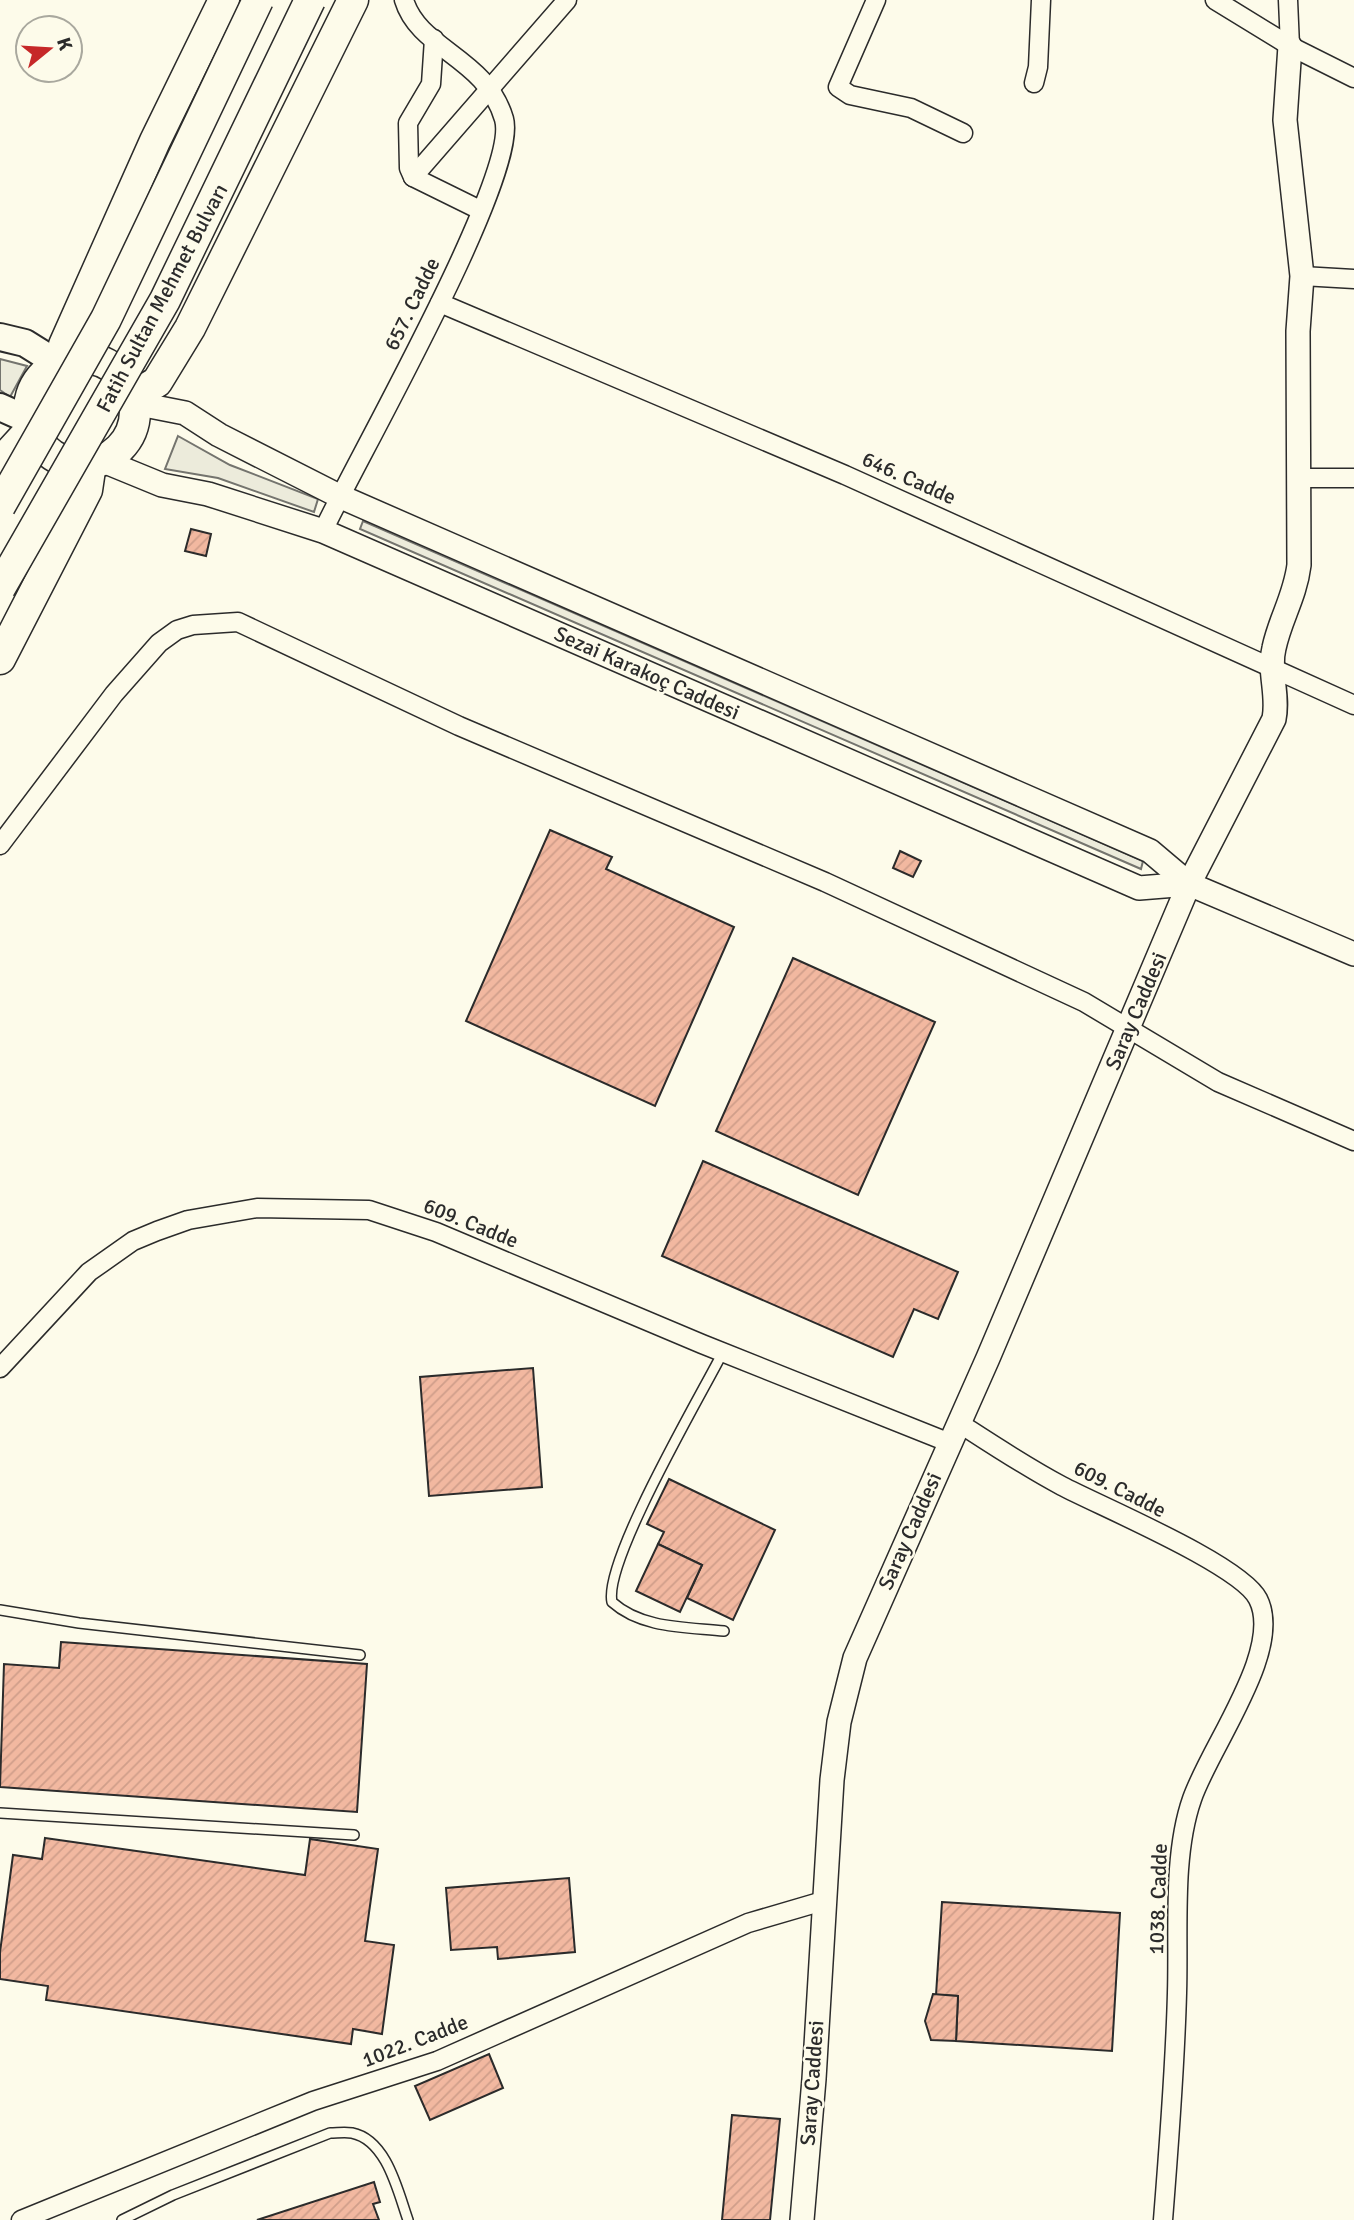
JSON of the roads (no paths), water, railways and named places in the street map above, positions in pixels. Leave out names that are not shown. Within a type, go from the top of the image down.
[{"type":"highway","points":[[60,362],[64,345],[155,141],[224,0]]},
{"type":"highway","name":"Fatih Sultan Mehmet Bulvarı","points":[[0,506],[106,319],[258,0]]},
{"type":"highway","name":"Fatih Sultan Mehmet Bulvarı","points":[[0,588],[165,300],[310,0]]},
{"type":"highway","points":[[133,400],[157,382],[190,328],[354,0]]},
{"type":"highway","points":[[91,358],[107,364],[120,374],[133,400],[129,435],[120,448],[96,462],[58,459],[34,436],[29,403],[34,387],[43,373],[60,362],[91,358]]},
{"type":"highway","points":[[0,463],[31,424]]},
{"type":"highway","points":[[0,659],[86,490],[96,462]]},
{"type":"main road","points":[[0,337],[25,343],[60,362]]},
{"type":"main road","points":[[0,407],[31,424]]},
{"type":"street","name":"657. Cadde","points":[[323,531],[440,303],[497,172],[506,134],[504,119],[490,89],[468,64],[416,27],[404,0]]},
{"type":"street","points":[[413,177],[567,0]]},
{"type":"street","points":[[876,0],[838,87],[850,95],[911,108],[963,134]]},
{"type":"street","points":[[1034,83],[1038,67],[1041,0]]},
{"type":"street","points":[[1214,0],[1290,46],[1354,78]]},
{"type":"street","points":[[1288,0],[1290,46]]},
{"type":"street","points":[[434,39],[431,83],[408,123],[409,168],[413,177],[480,211]]},
{"type":"street","name":"Saray Caddesi","points":[[802,2220],[814,2079],[823,1901],[838,1733],[855,1658],[1189,884],[1274,719],[1277,706],[1274,648],[1296,589],[1300,478],[1298,331],[1301,276],[1285,120],[1290,46]]},
{"type":"street","points":[[1301,276],[1354,279]]},
{"type":"street","name":"646. Cadde","points":[[440,303],[845,475],[1354,705]]},
{"type":"street","name":"Sezai Karakoç Caddesi","points":[[133,400],[185,413],[219,435],[339,496],[1150,851],[1189,884],[1354,954]]},
{"type":"street","name":"Sezai Karakoç Caddesi","points":[[96,462],[162,485],[208,494],[323,531],[1139,888],[1189,884]]},
{"type":"street","points":[[1300,478],[1354,478]]},
{"type":"street","points":[[0,845],[114,694],[159,643],[177,630],[193,625],[237,622],[459,726],[825,882],[1084,1002],[1218,1082],[1354,1141]]},
{"type":"street","name":"609. Cadde","points":[[0,1368],[89,1272],[132,1241],[188,1220],[257,1208],[369,1210],[397,1218],[723,1352],[954,1433],[1197,1554],[1237,1578],[1258,1598]]},
{"type":"street","name":"1038. Cadde","points":[[1163,2220],[1177,2017],[1181,1843],[1191,1801],[1205,1763],[1259,1663],[1265,1626],[1258,1598]]},
{"type":"street","name":"1022. Cadde","points":[[21,2220],[313,2101],[437,2061],[748,1923],[823,1901]]},
{"type":"lane","points":[[723,1352],[634,1525],[610,1591],[612,1602],[635,1617],[663,1625],[724,1631]]},
{"type":"lane","points":[[0,1610],[79,1623],[360,1655]]},
{"type":"lane","points":[[0,1813],[354,1835]]},
{"type":"lane","points":[[122,2220],[173,2195],[330,2133],[352,2133],[366,2139],[377,2151],[393,2176],[408,2220]]}]
